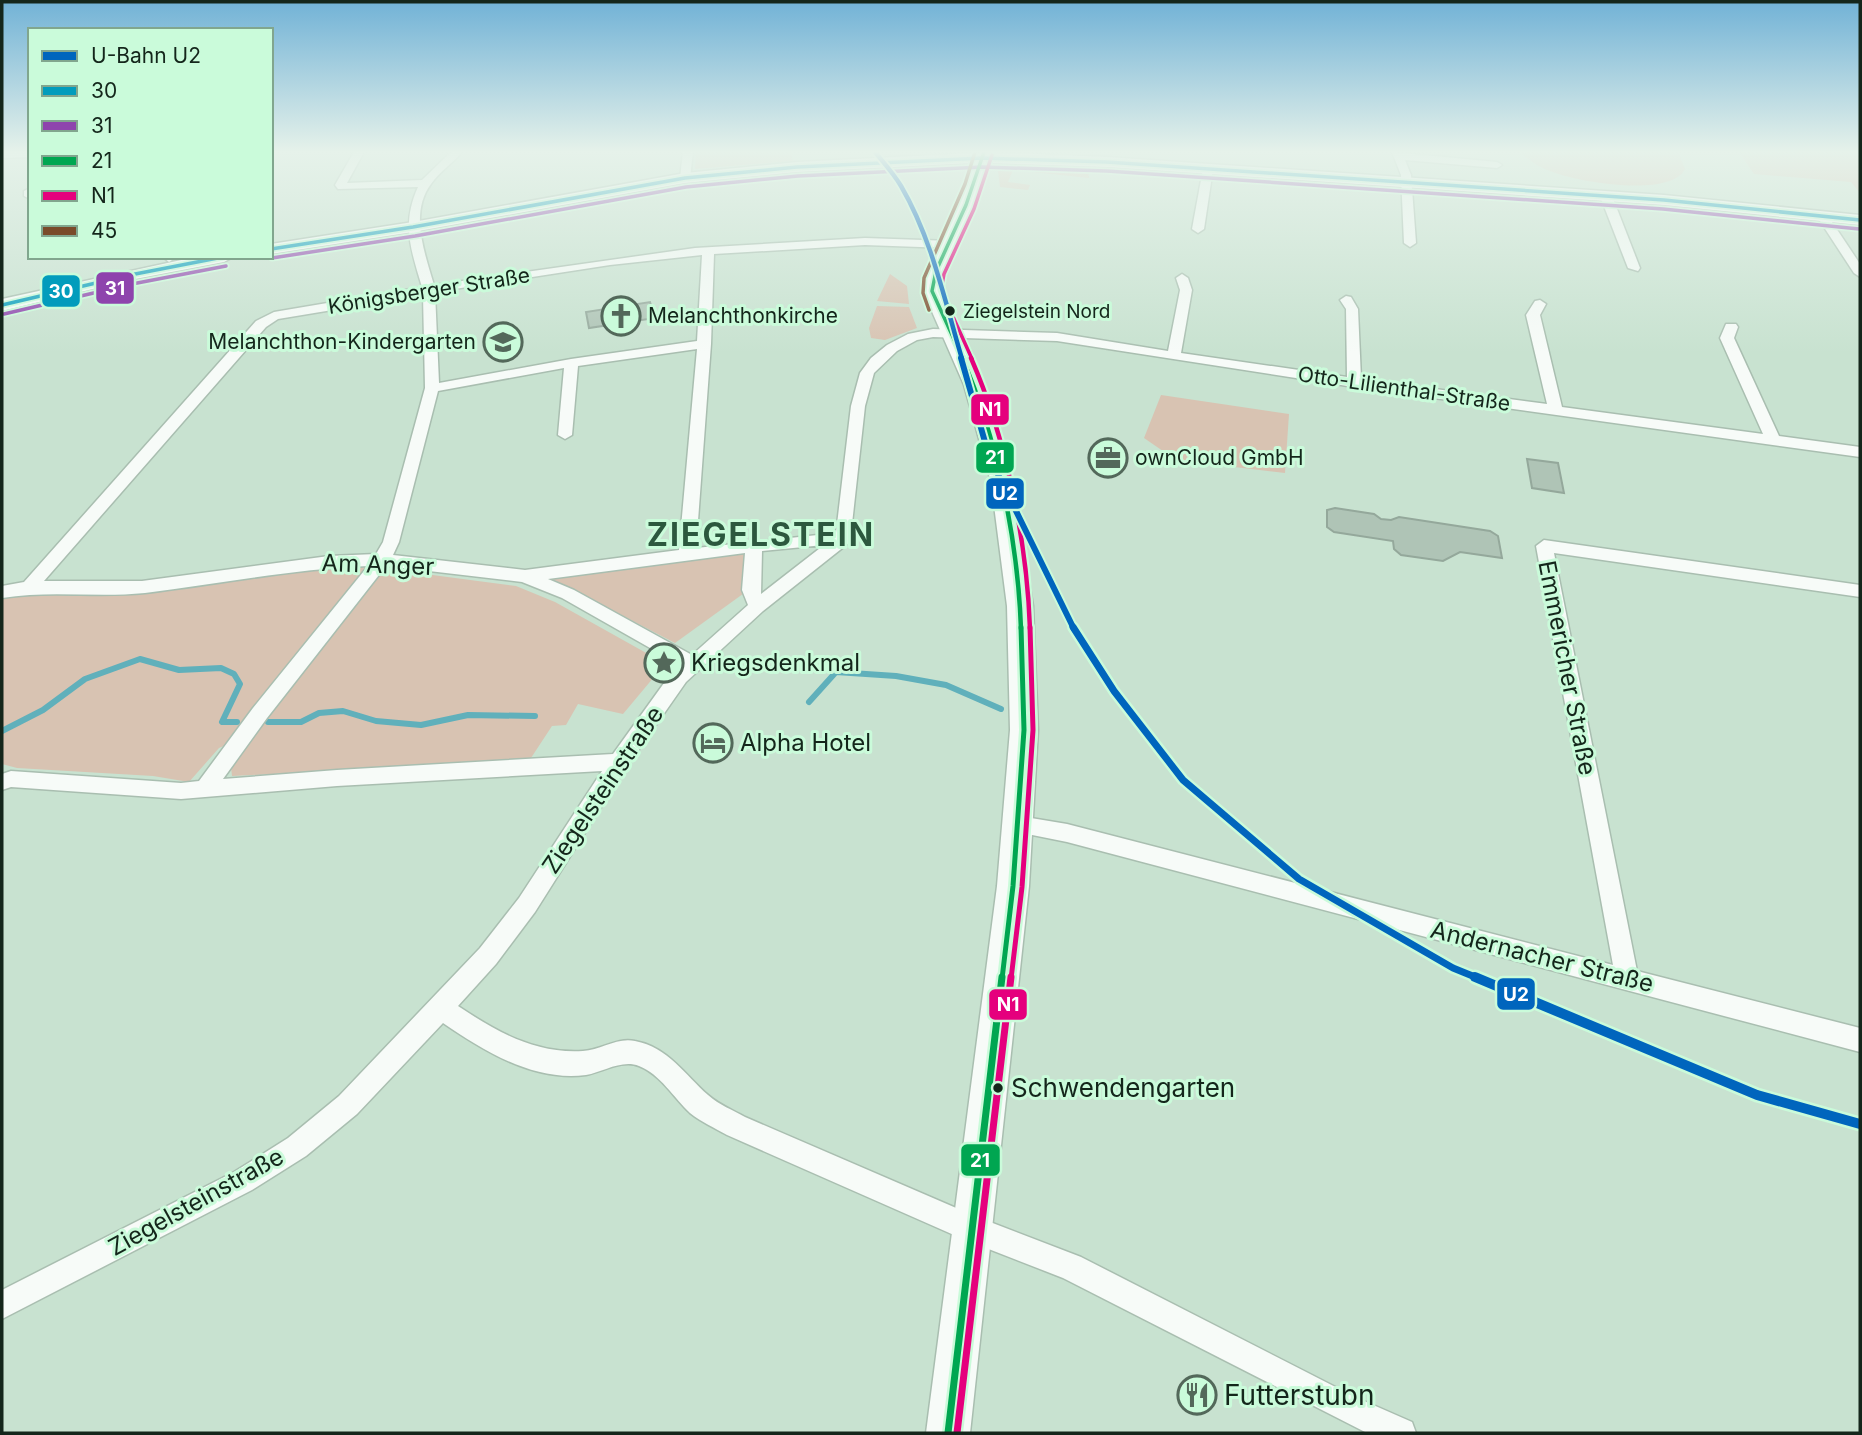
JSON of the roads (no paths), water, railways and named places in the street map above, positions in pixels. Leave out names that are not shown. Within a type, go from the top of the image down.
[{"type":"main road","points":[[273,249],[458,219]]},
{"type":"main road","points":[[948,1433],[1019,825],[1024,730],[1013,542],[1002,482],[985,415],[932,291],[936,271],[959,219]]},
{"type":"main road","points":[[2,305],[130,275],[214,259]]},
{"type":"street","points":[[204,790],[260,713],[382,560],[391,542],[432,388],[429,290],[414,242],[415,219]]},
{"type":"street","points":[[1198,229],[1200,219]]},
{"type":"street","points":[[1408,219],[1410,243]]},
{"type":"street","points":[[1615,219],[1634,268]]},
{"type":"street","points":[[1825,219],[1860,273]]},
{"type":"street","name":"Königsberger Straße","points":[[29,587],[261,324],[274,317],[536,273],[708,252],[821,243],[948,244]]},
{"type":"street","points":[[687,554],[704,344],[708,252]]},
{"type":"street","points":[[1174,356],[1186,290],[1182,278]]},
{"type":"street","points":[[1346,300],[1352,309],[1354,383]]},
{"type":"street","points":[[1540,304],[1533,315],[1556,410]]},
{"type":"street","points":[[1731,327],[1727,338],[1773,440]]},
{"type":"street","points":[[844,538],[858,406],[867,373],[884,354],[904,341],[924,334],[948,333]]},
{"type":"street","name":"Otto-Lilienthal-Straße","points":[[948,333],[1057,337],[1354,383],[1860,452]]},
{"type":"street","points":[[432,388],[571,363],[704,344]]},
{"type":"street","points":[[565,435],[571,363]]},
{"type":"street","name":"Am Anger","points":[[2,592],[29,587],[142,587],[304,564],[382,560],[524,576],[754,546],[844,538]]},
{"type":"street","name":"Ziegelsteinstraße","points":[[2,1305],[243,1181],[297,1147],[348,1105],[488,956],[527,905],[619,762],[679,677],[757,607],[844,538]]},
{"type":"street","points":[[754,546],[751,590],[757,607]]},
{"type":"street","name":"Emmericher Straße","points":[[1627,979],[1544,547],[1860,591]]},
{"type":"street","points":[[524,576],[568,594],[692,663]]},
{"type":"street","points":[[5,779],[204,790],[337,778],[619,762]]},
{"type":"street","name":"Andernacher Straße","points":[[1019,825],[1067,834],[1860,1040]]},
{"type":"street","points":[[441,1009],[501,1048],[528,1058],[557,1064],[589,1062],[617,1054],[635,1053],[655,1061],[700,1106],[736,1126],[1071,1267],[1344,1408],[1401,1433]]},
{"type":"waterway","points":[[2,731],[43,710],[85,679],[140,659],[179,670],[221,668],[234,674],[240,684],[222,722],[237,722]]},
{"type":"waterway","points":[[809,702],[836,672],[896,676],[946,685],[1001,709]]},
{"type":"waterway","points":[[268,722],[301,722],[319,713],[343,711],[376,721],[421,725],[468,715],[535,716]]},
{"type":"metro line","name":"U2","points":[[916,219],[938,276],[989,456],[1003,489],[1079,638],[1114,691],[1183,780],[1299,879],[1453,968],[1757,1095],[1860,1124]]},
{"type":"place","name":"Ziegelstein Nord","points":[[950,311]]},
{"type":"place","name":"Melanchthonkirche","points":[[621,316]]},
{"type":"place","name":"Melanchthon-Kindergarten","points":[[503,342]]},
{"type":"place","name":"ownCloud GmbH","points":[[1108,458]]},
{"type":"place","name":"Kriegsdenkmal","points":[[664,663]]},
{"type":"place","name":"Alpha Hotel","points":[[713,743]]},
{"type":"place","name":"Schwendengarten","points":[[998,1088]]},
{"type":"place","name":"Futterstubn","points":[[1197,1395]]},
{"type":"district","name":"ZIEGELSTEIN","points":[[761,535]]}]
